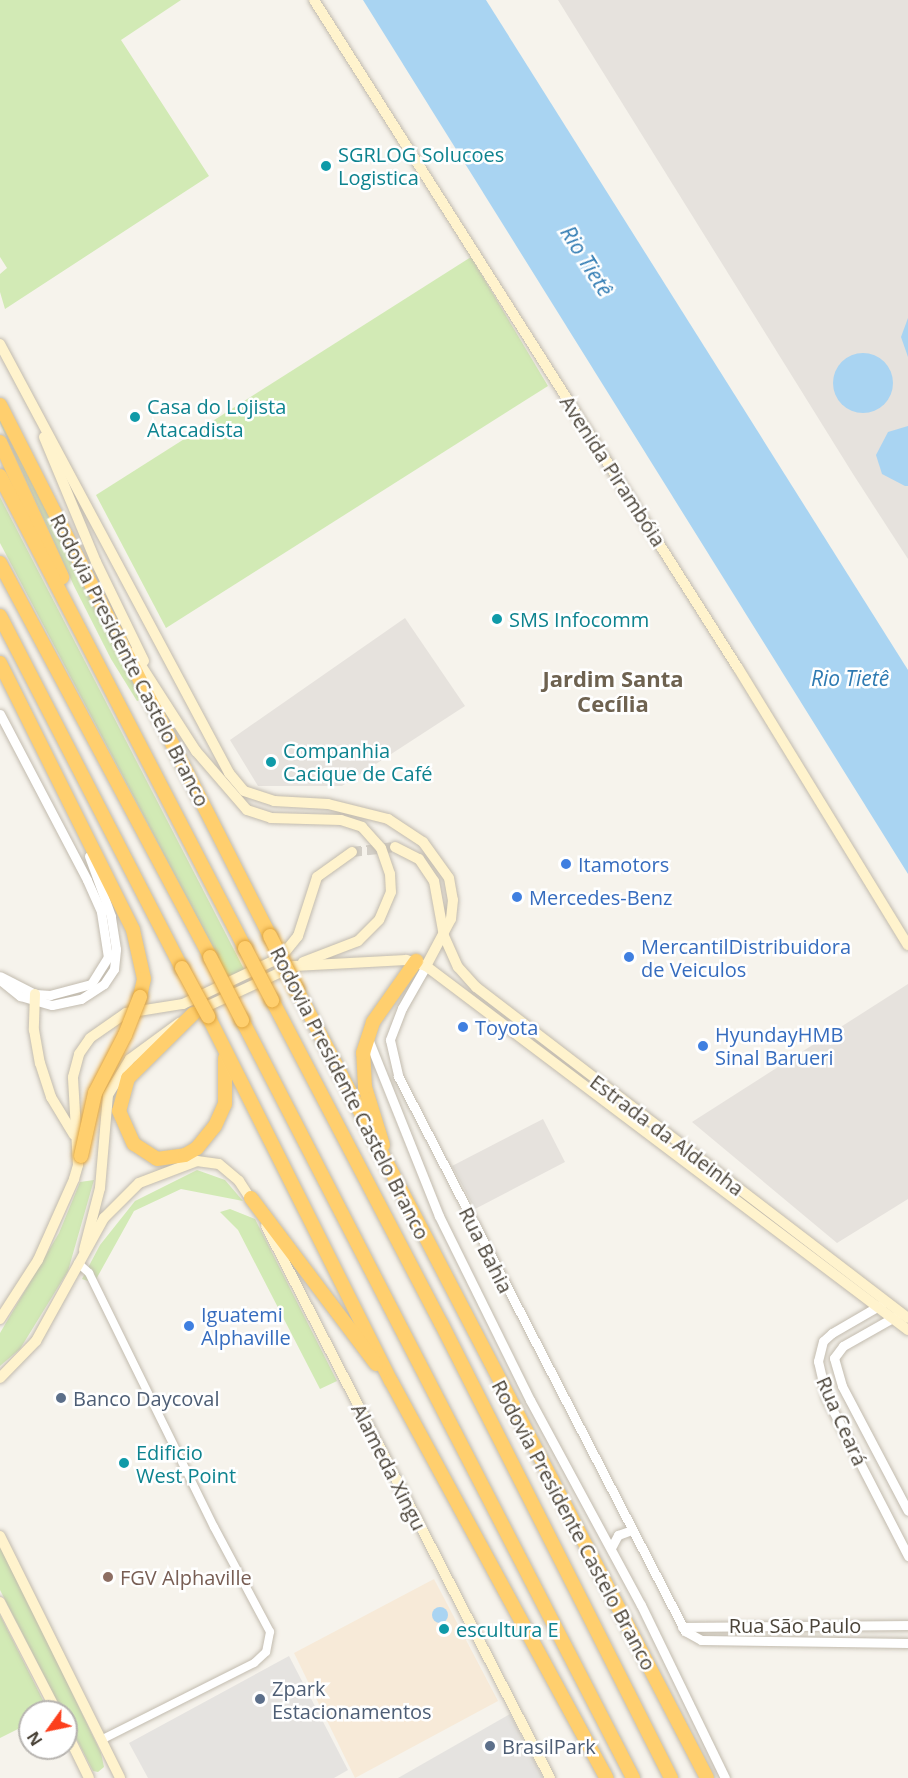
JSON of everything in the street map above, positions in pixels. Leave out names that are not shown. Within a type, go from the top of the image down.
[{"type":"highway","name":"Rodovia Presidente Castelo Branco","points":[[0,405],[394,1181],[707,1778]]},
{"type":"highway","points":[[0,442],[99,668]]},
{"type":"highway","name":"Rodovia Presidente Castelo Branco","points":[[0,476],[441,1323],[671,1778]]},
{"type":"highway","points":[[0,563],[210,957],[633,1778]]},
{"type":"highway","points":[[0,616],[222,1045],[391,1381],[607,1778]]},
{"type":"highway","points":[[0,663],[134,930],[144,979],[129,1028],[95,1093],[79,1160]]},
{"type":"highway","points":[[394,1181],[365,1087],[363,1053],[368,1034],[421,963]]},
{"type":"highway","points":[[192,1014],[128,1078],[119,1111],[134,1144],[157,1159],[171,1159],[185,1155],[208,1138],[225,1104],[222,1045]]},
{"type":"highway","points":[[251,1198],[391,1381]]},
{"type":"main road","name":"Avenida Pirambóia","points":[[314,0],[738,668],[908,945]]},
{"type":"main road","points":[[0,344],[229,773],[244,790],[260,797],[361,809],[409,831],[439,860],[448,878],[453,900],[444,936],[421,963],[294,966]]},
{"type":"main road","points":[[31,400],[61,483],[166,707]]},
{"type":"main road","points":[[0,1378],[36,1341],[84,1250],[100,1188],[105,1112],[113,1085],[130,1059],[192,1014],[294,966],[358,941],[379,920],[391,892],[390,874],[381,848],[362,827],[341,820],[271,818],[246,810],[196,751],[166,707],[86,575]]},
{"type":"main road","name":"Estrada da Aldeinha","points":[[395,847],[419,860],[434,881],[444,936],[462,974],[522,1025],[882,1304]]},
{"type":"main road","points":[[0,1319],[42,1252],[62,1212],[79,1160],[73,1077],[79,1054],[90,1038],[126,1013],[183,1004],[281,957],[298,936],[317,877],[352,852]]},
{"type":"main road","name":"Estrada da Aldeinha","points":[[421,963],[900,1316],[908,1330]]},
{"type":"main road","points":[[447,981],[462,974]]},
{"type":"main road","points":[[34,998],[40,1063],[51,1097],[76,1137]]},
{"type":"main road","name":"Alameda Xingu","points":[[84,1250],[116,1203],[139,1183],[197,1161],[219,1164],[230,1171],[251,1198],[550,1778]]},
{"type":"main road","points":[[0,1536],[119,1775],[106,1778]]},
{"type":"main road","points":[[0,1602],[51,1700]]},
{"type":"main road","points":[[78,1756],[89,1778]]},
{"type":"street","points":[[0,714],[87,880],[101,912],[108,944],[104,967],[91,984],[65,993],[34,998]]},
{"type":"street","points":[[0,978],[34,998],[60,1004],[81,999],[104,984],[114,969],[116,949],[111,916],[81,827]]},
{"type":"street","name":"Rua Bahia","points":[[421,963],[394,1025],[390,1040],[392,1062],[682,1627],[701,1640]]},
{"type":"street","points":[[368,1034],[369,1047],[439,1216],[530,1400],[611,1548],[725,1778]]},
{"type":"street","points":[[78,1263],[89,1273],[214,1527],[270,1632],[266,1652],[254,1663],[101,1740]]},
{"type":"street","name":"Rua Ceará","points":[[882,1304],[832,1333],[824,1341],[818,1361],[827,1398],[908,1556]]},
{"type":"street","name":"Rua Ceará","points":[[900,1316],[843,1346],[834,1358],[842,1386],[908,1511]]},
{"type":"street","points":[[872,1484],[890,1476]]},
{"type":"street","points":[[611,1548],[618,1535],[632,1530]]},
{"type":"street","points":[[701,1625],[701,1640]]},
{"type":"street","name":"Rua São Paulo","points":[[682,1627],[701,1625],[908,1625]]},
{"type":"street","points":[[895,1625],[896,1643]]},
{"type":"street","name":"Rua São Paulo","points":[[701,1640],[908,1643]]},
{"type":"shaded area","points":[[558,0],[908,0],[908,559],[853,474]]},
{"type":"shaded area","points":[[405,618],[465,706],[342,786],[258,786],[230,740]]},
{"type":"shaded area","points":[[908,984],[908,1199],[837,1243],[692,1122]]},
{"type":"shaded area","points":[[543,1119],[565,1162],[475,1209],[452,1166]]},
{"type":"shaded area","points":[[434,1579],[498,1701],[355,1778],[294,1653]]},
{"type":"shaded area","name":"Zpark Estacionamentos","points":[[289,1656],[348,1770],[334,1778],[148,1778],[129,1743]]},
{"type":"shaded area","name":"BrasilPark","points":[[510,1714],[543,1778],[398,1778]]},
{"type":"green space","points":[[0,0],[181,0],[121,40],[209,176],[5,309],[0,292],[0,274],[7,268],[0,257]]},
{"type":"green space","points":[[471,257],[548,386],[166,628],[96,495]]},
{"type":"green space","points":[[0,413],[142,699],[137,701],[111,659],[74,586],[0,423]]},
{"type":"green space","points":[[0,497],[244,969],[229,978],[0,543]]},
{"type":"green space","points":[[197,1170],[225,1180],[243,1201],[181,1189],[134,1211],[94,1283],[82,1279],[100,1245],[135,1201]]},
{"type":"green space","points":[[94,1180],[68,1271],[20,1349],[0,1366],[0,1333],[59,1233],[80,1182]]},
{"type":"green space","points":[[230,1209],[255,1219],[337,1381],[320,1389],[238,1230],[220,1212]]},
{"type":"green space","points":[[0,1543],[76,1700],[57,1700],[0,1590]]},
{"type":"green space","points":[[0,1615],[43,1700],[18,1700],[18,1729],[0,1738]]},
{"type":"green space","points":[[78,1705],[101,1753],[104,1767],[98,1772],[93,1771],[78,1742]]},
{"type":"water","name":"Rio Tietê","points":[[363,0],[486,0],[908,670],[908,874]]},
{"type":"water","points":[[908,318],[908,357],[901,337]]},
{"type":"water","points":[[857,353],[869,353],[880,358],[888,366],[893,383],[891,395],[880,408],[869,413],[857,413],[846,408],[838,400],[833,389],[833,377],[838,366],[846,358]]},
{"type":"water","points":[[908,426],[908,486],[905,486],[882,474],[876,455],[888,432]]},
{"type":"water","points":[[440,1607],[448,1615],[440,1623],[432,1615]]},
{"type":"tunnel","points":[[352,852],[395,847]]},
{"type":"place","name":"SGRLOG Solucoes Logistica","points":[[326,166]]},
{"type":"place","name":"Casa do Lojista Atacadista","points":[[135,417]]},
{"type":"place","name":"SMS Infocomm","points":[[497,619]]},
{"type":"place","name":"Companhia Cacique de Café","points":[[271,762]]},
{"type":"place","name":"Itamotors","points":[[566,864]]},
{"type":"place","name":"Mercedes-Benz","points":[[517,897]]},
{"type":"place","name":"MercantilDistribuidora de Veiculos","points":[[629,957]]},
{"type":"place","name":"Toyota","points":[[463,1027]]},
{"type":"place","name":"HyundayHMB Sinal Barueri","points":[[703,1046]]},
{"type":"place","name":"Iguatemi Alphaville","points":[[189,1326]]},
{"type":"place","name":"Banco Daycoval","points":[[61,1398]]},
{"type":"place","name":"Edificio West Point","points":[[124,1463]]},
{"type":"place","name":"FGV Alphaville","points":[[108,1577]]},
{"type":"place","name":"escultura E","points":[[444,1629]]},
{"type":"place","name":"Zpark Estacionamentos","points":[[260,1699]]},
{"type":"place","name":"BrasilPark","points":[[490,1746]]},
{"type":"district","name":"Jardim Santa Cecília","points":[[613,690]]}]
